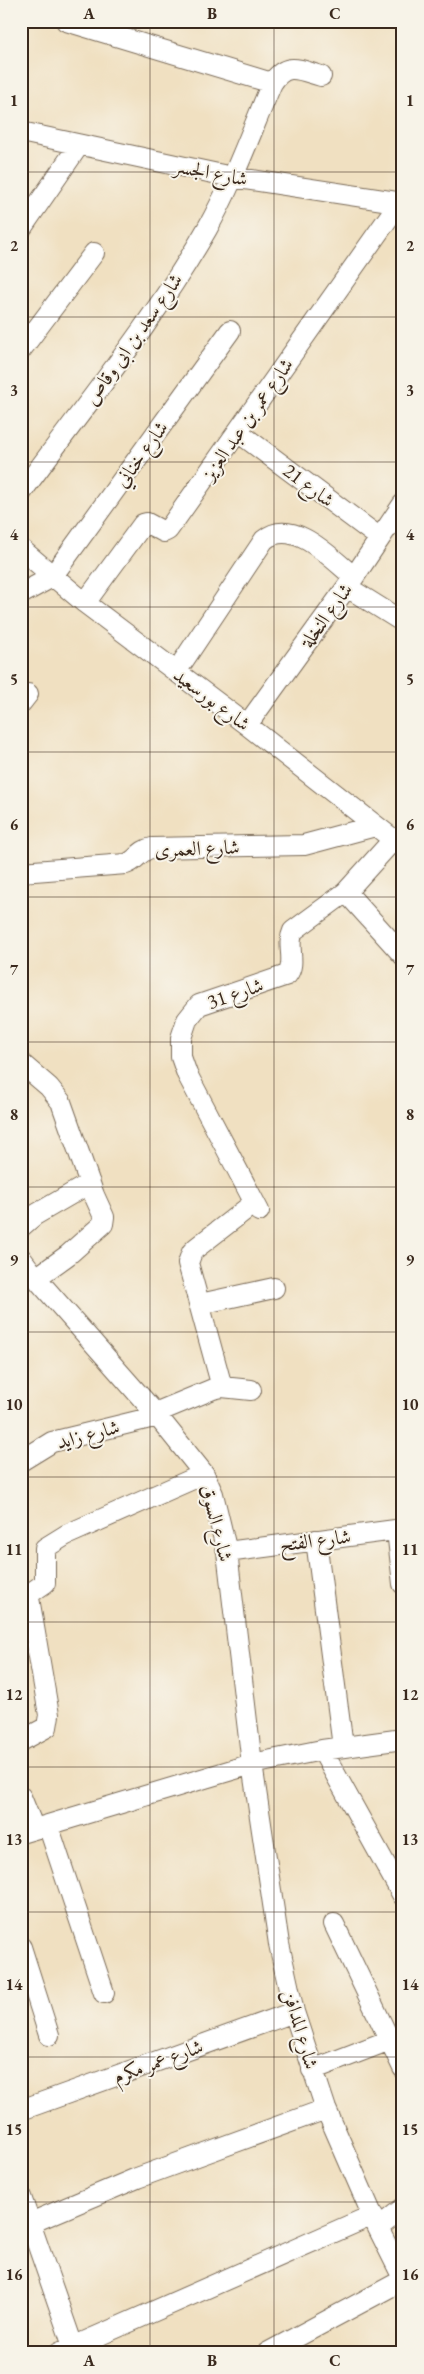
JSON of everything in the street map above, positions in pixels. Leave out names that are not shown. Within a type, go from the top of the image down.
[{"type":"street","points":[[66,21],[272,84],[278,74],[287,69],[296,69],[321,76]]},
{"type":"street","name":"شارع سعد بن ابى وقاص","points":[[21,493],[170,289],[208,228],[232,178],[272,84]]},
{"type":"street","name":"شارع الجسر","points":[[21,132],[232,178],[401,203]]},
{"type":"street","points":[[21,229],[79,145]]},
{"type":"street","name":"شارع عمر بن عبد العزيز","points":[[85,603],[143,524],[147,523],[164,532],[168,530],[401,203]]},
{"type":"street","points":[[21,350],[94,253]]},
{"type":"street","name":"شارع خناني","points":[[52,576],[230,331]]},
{"type":"street","name":"شارع 21","points":[[238,432],[380,538]]},
{"type":"street","name":"شارع النخلة","points":[[247,725],[350,582],[403,504]]},
{"type":"street","points":[[176,672],[264,540],[270,535],[281,531],[293,532],[318,548],[350,582],[403,622]]},
{"type":"street","name":"شارع بورسعيد","points":[[21,549],[85,603],[247,725],[398,844]]},
{"type":"street","points":[[21,594],[52,576]]},
{"type":"street","name":"شارع العمرى","points":[[21,872],[126,864],[134,861],[142,851],[152,848],[304,845],[375,826]]},
{"type":"street","name":"شارع 31","points":[[200,1304],[188,1263],[192,1252],[257,1207],[187,1074],[181,1057],[181,1038],[187,1020],[199,1005],[287,975],[292,966],[290,939],[293,931],[346,892],[398,844]]},
{"type":"street","points":[[346,892],[403,955]]},
{"type":"street","points":[[21,1063],[49,1087],[61,1102],[104,1218],[104,1224],[68,1255],[36,1278]]},
{"type":"street","points":[[21,1227],[35,1214],[90,1183]]},
{"type":"street","name":"شارع السوق","points":[[21,1258],[36,1278],[156,1414],[204,1474],[213,1494],[227,1552],[252,1764]]},
{"type":"street","points":[[251,1390],[222,1387],[200,1304],[274,1288]]},
{"type":"street","name":"شارع زايد","points":[[21,1461],[52,1442],[156,1414],[213,1389],[222,1387]]},
{"type":"street","points":[[21,1740],[47,1727],[49,1715],[29,1598],[29,1594],[45,1583],[45,1548],[55,1540],[204,1474]]},
{"type":"street","points":[[400,1530],[403,1584]]},
{"type":"street","name":"شارع الفتح","points":[[227,1552],[400,1530]]},
{"type":"street","points":[[316,1540],[343,1747]]},
{"type":"street","points":[[34,1829],[252,1764],[322,1750],[403,1739]]},
{"type":"street","points":[[322,1750],[403,1896]]},
{"type":"street","name":"شارع المدافن","points":[[252,1764],[279,1944],[294,2012],[326,2109],[375,2222],[403,2279]]},
{"type":"street","points":[[21,1798],[104,1993]]},
{"type":"street","points":[[334,1924],[396,2038],[403,2068]]},
{"type":"street","points":[[21,1947],[49,2035]]},
{"type":"street","name":"شارع عمر مكرم","points":[[21,2110],[294,2012]]},
{"type":"street","points":[[312,2070],[396,2038]]},
{"type":"street","points":[[26,2225],[137,2178],[326,2109]]},
{"type":"street","points":[[21,2197],[26,2225],[66,2350],[375,2222],[403,2208]]},
{"type":"street","points":[[267,2353],[403,2279]]}]
